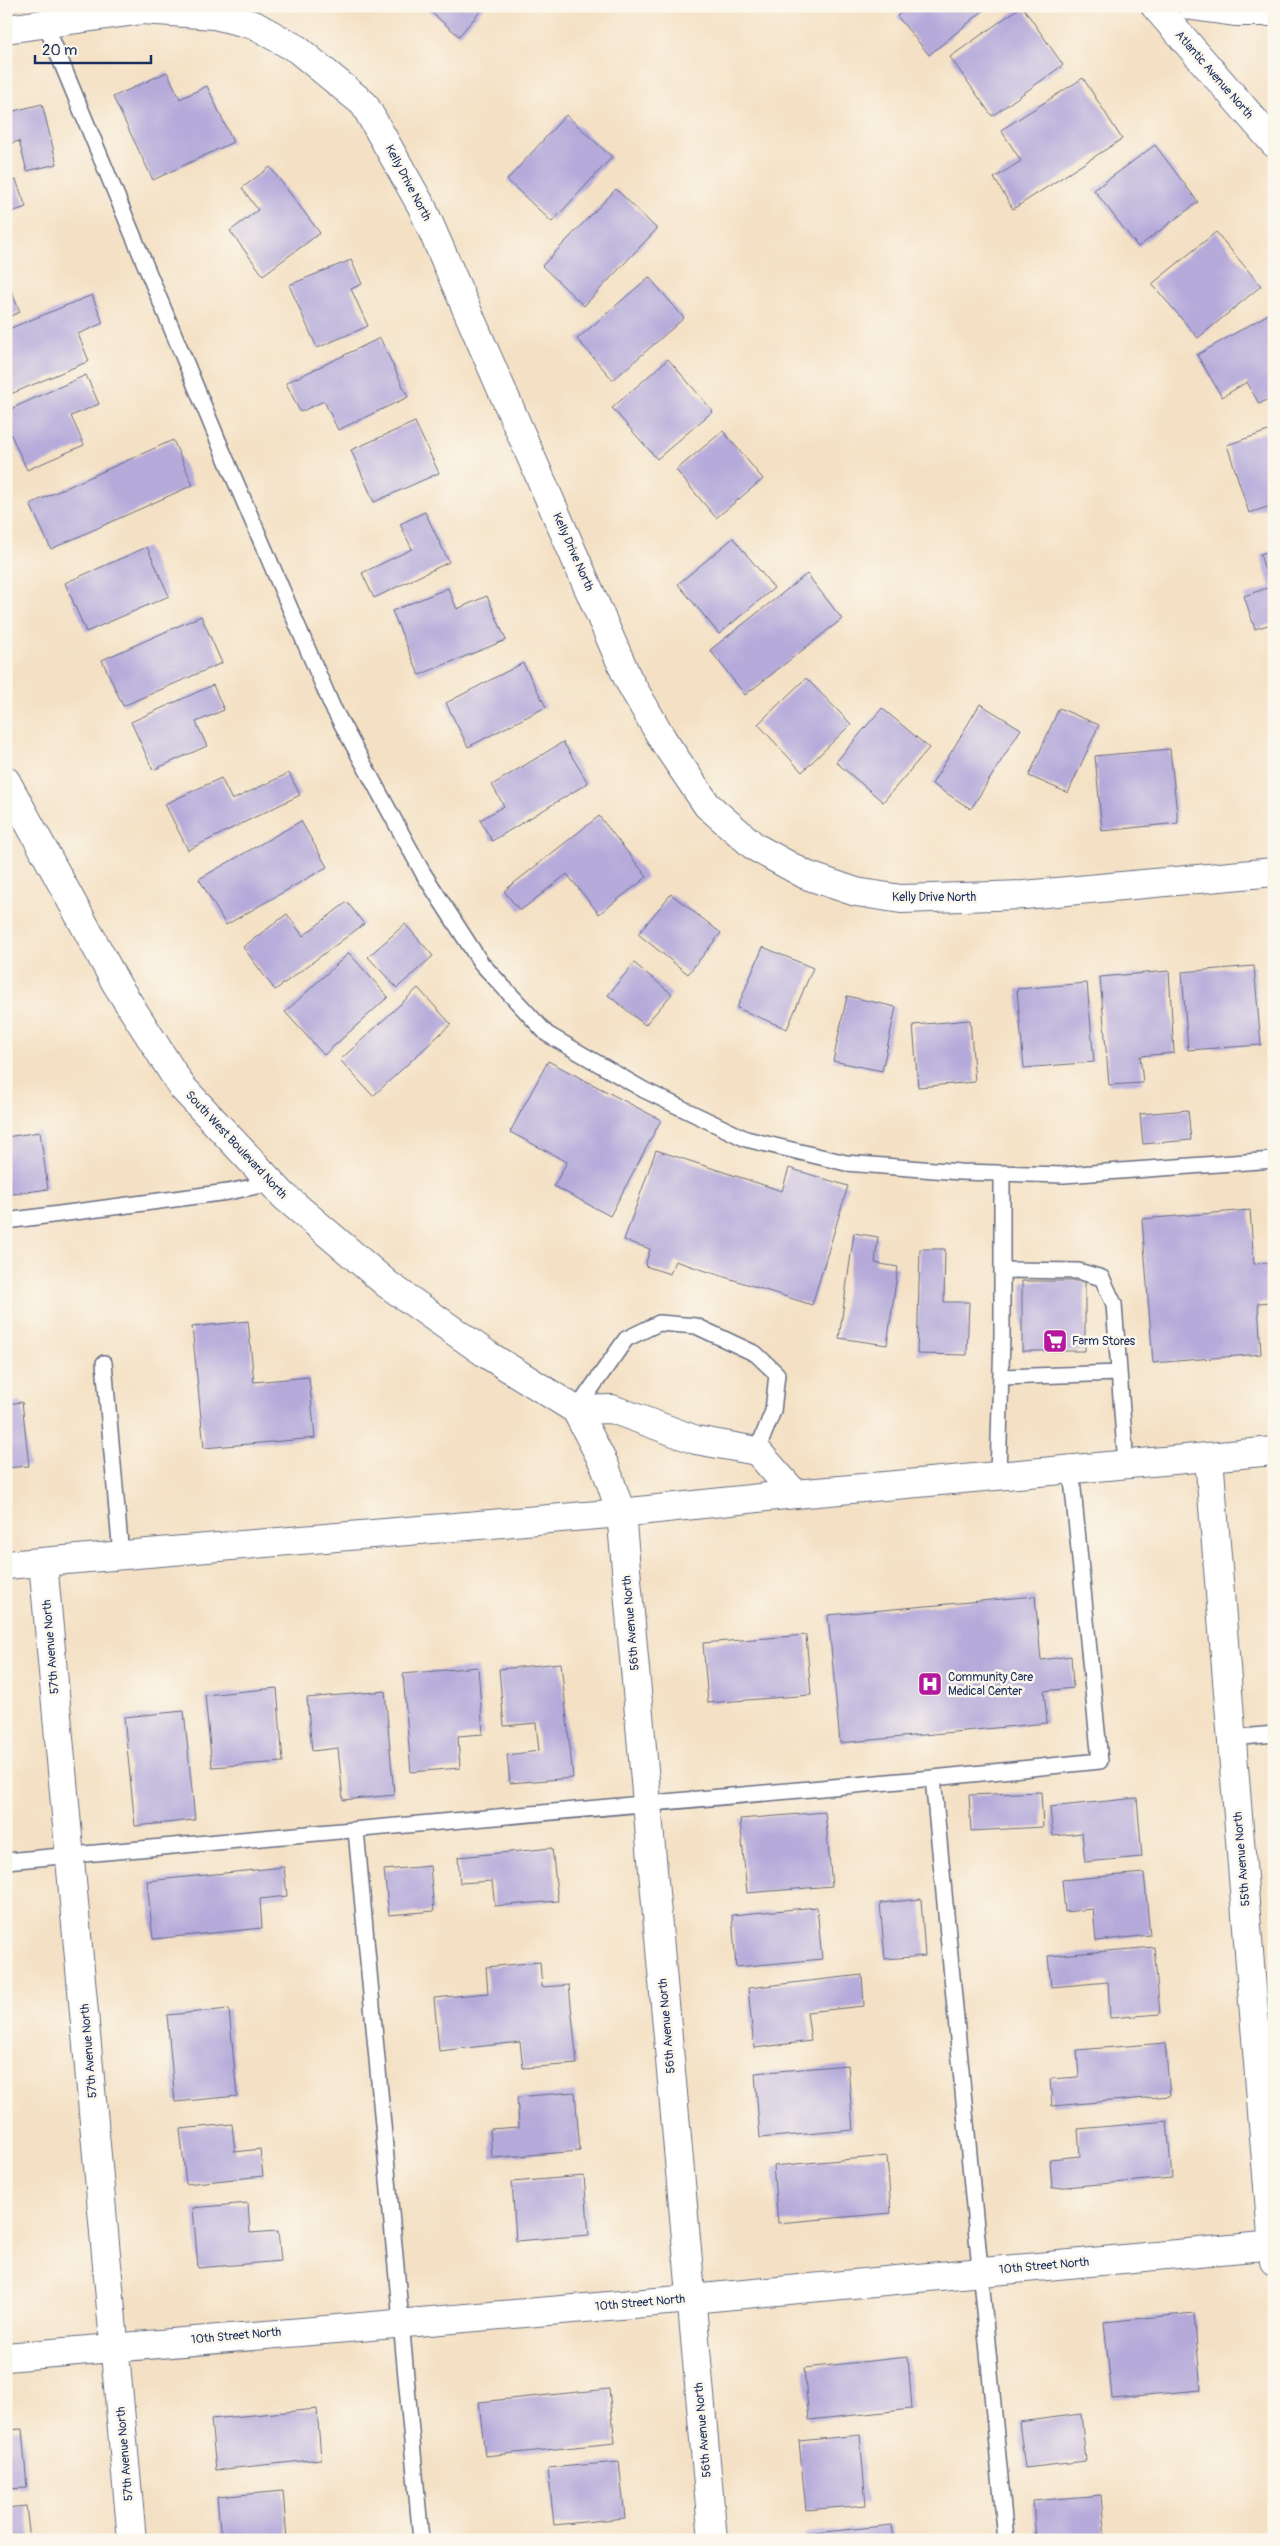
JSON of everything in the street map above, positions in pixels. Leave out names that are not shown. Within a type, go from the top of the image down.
[{"type":"street","name":"Atlantic Avenue North","points":[[1155,6],[1274,143]]},
{"type":"street","points":[[1192,6],[1235,12],[1274,12]]},
{"type":"street","name":"Kelly Drive North","points":[[6,28],[143,10],[214,15],[254,25],[297,49],[364,104],[422,207],[628,679],[663,740],[707,805],[755,847],[806,875],[856,892],[901,899],[1024,896],[1274,872]]},
{"type":"street","name":"South West Boulevard North","points":[[7,786],[117,985],[182,1087],[284,1196],[387,1284],[488,1355],[576,1410]]},
{"type":"street","points":[[621,1513],[605,1466],[576,1410],[612,1410],[696,1440],[757,1451],[795,1494]]},
{"type":"street","points":[[6,1565],[621,1513],[795,1494],[1274,1451]]},
{"type":"street","name":"55th Avenue North","points":[[1209,1457],[1232,1738],[1269,2128],[1273,2251]]},
{"type":"street","name":"56th Avenue North","points":[[621,1513],[712,2540]]},
{"type":"street","name":"57th Avenue North","points":[[44,1562],[132,2540]]},
{"type":"street","name":"10th Street North","points":[[6,2356],[691,2299],[980,2272],[1273,2251]]},
{"type":"lane","points":[[45,23],[222,450],[332,706],[423,873],[481,962],[547,1034],[644,1090],[746,1139],[846,1164],[1064,1175],[1274,1160]]},
{"type":"lane","points":[[998,1476],[1001,1377],[1002,1173]]},
{"type":"lane","points":[[6,1221],[228,1192],[272,1183]]},
{"type":"lane","points":[[1002,1270],[1078,1271],[1102,1278],[1114,1304],[1126,1465]]},
{"type":"lane","points":[[576,1410],[626,1339],[659,1322],[696,1326],[756,1354],[777,1374],[773,1411],[757,1451]]},
{"type":"lane","points":[[104,1363],[121,1555]]},
{"type":"lane","points":[[1001,1377],[1119,1373]]},
{"type":"lane","points":[[6,1861],[647,1805],[1100,1761],[1071,1469]]},
{"type":"lane","points":[[1232,1738],[1274,1734]]},
{"type":"lane","points":[[933,1778],[1006,2540]]},
{"type":"lane","points":[[356,1830],[421,2540]]},
{"type":"building","points":[[424,6],[485,6],[459,36]]},
{"type":"building","points":[[909,6],[989,6],[929,55],[897,16]]},
{"type":"building","points":[[1022,6],[1063,65],[992,116],[950,57]]},
{"type":"building","points":[[167,72],[180,99],[207,86],[233,142],[153,180],[113,97]]},
{"type":"building","points":[[1083,78],[1122,139],[1013,209],[994,178],[1021,161],[1001,130]]},
{"type":"building","points":[[42,104],[57,164],[27,171],[19,141],[6,145],[6,113]]},
{"type":"building","points":[[566,115],[612,157],[552,222],[507,180]]},
{"type":"building","points":[[1155,145],[1198,202],[1138,247],[1094,190]]},
{"type":"building","points":[[270,167],[320,233],[263,275],[230,231],[258,210],[242,188]]},
{"type":"building","points":[[16,180],[26,207],[6,214],[6,183]]},
{"type":"building","points":[[616,189],[657,229],[584,306],[542,266]]},
{"type":"building","points":[[1216,232],[1261,286],[1198,338],[1152,284]]},
{"type":"building","points":[[351,260],[362,284],[351,289],[368,326],[317,348],[289,285]]},
{"type":"building","points":[[649,277],[684,318],[613,380],[577,339]]},
{"type":"building","points":[[6,279],[20,312],[6,318]]},
{"type":"building","points":[[92,295],[103,323],[78,334],[89,361],[6,396],[6,330]]},
{"type":"building","points":[[1274,311],[1274,396],[1259,404],[1247,382],[1222,397],[1197,355]]},
{"type":"building","points":[[380,338],[408,397],[338,430],[324,401],[300,412],[286,383]]},
{"type":"building","points":[[668,359],[713,411],[657,459],[612,408]]},
{"type":"building","points":[[86,375],[99,404],[71,416],[84,445],[27,470],[6,424],[6,411]]},
{"type":"building","points":[[415,422],[439,473],[374,502],[351,450]]},
{"type":"building","points":[[1274,429],[1274,505],[1249,513],[1227,445]]},
{"type":"building","points":[[723,431],[763,479],[716,518],[676,470]]},
{"type":"building","points":[[173,440],[193,485],[51,549],[30,504]]},
{"type":"building","points":[[425,512],[449,562],[374,598],[362,573],[412,549],[400,524]]},
{"type":"building","points":[[733,538],[774,588],[719,634],[678,584]]},
{"type":"building","points":[[147,547],[169,596],[86,632],[65,583]]},
{"type":"building","points":[[1274,550],[1274,623],[1255,629],[1244,596],[1270,587],[1260,554]]},
{"type":"building","points":[[807,574],[842,619],[745,695],[710,650]]},
{"type":"building","points":[[448,588],[457,609],[487,596],[506,640],[419,675],[392,611]]},
{"type":"building","points":[[201,616],[222,663],[123,706],[102,660]]},
{"type":"building","points":[[523,663],[546,707],[468,747],[446,703]]},
{"type":"building","points":[[806,678],[851,724],[802,772],[758,724]]},
{"type":"building","points":[[213,685],[224,710],[196,722],[207,746],[153,770],[131,722]]},
{"type":"building","points":[[980,704],[1021,729],[971,809],[932,784]]},
{"type":"building","points":[[882,708],[929,748],[883,802],[836,762]]},
{"type":"building","points":[[1059,708],[1099,725],[1068,793],[1029,776]]},
{"type":"building","points":[[563,742],[588,783],[492,841],[480,820],[504,806],[492,785]]},
{"type":"building","points":[[1170,749],[1178,823],[1102,831],[1095,756]]},
{"type":"building","points":[[289,773],[300,795],[188,850],[165,804],[221,778],[232,800]]},
{"type":"building","points":[[599,816],[647,877],[599,914],[567,874],[520,911],[504,891]]},
{"type":"building","points":[[301,821],[327,867],[226,925],[199,879]]},
{"type":"building","points":[[671,894],[721,933],[688,974],[638,934]]},
{"type":"building","points":[[347,902],[364,924],[275,990],[243,947],[287,914],[303,936]]},
{"type":"building","points":[[405,924],[433,956],[397,988],[368,957]]},
{"type":"building","points":[[763,947],[813,968],[787,1029],[737,1008]]},
{"type":"building","points":[[349,953],[388,997],[324,1055],[285,1012]]},
{"type":"building","points":[[634,963],[672,994],[645,1025],[608,995]]},
{"type":"building","points":[[1254,966],[1261,1045],[1188,1050],[1182,972]]},
{"type":"building","points":[[1169,971],[1174,1053],[1140,1056],[1143,1083],[1109,1085],[1100,977]]},
{"type":"building","points":[[1087,983],[1094,1062],[1024,1068],[1017,989]]},
{"type":"building","points":[[418,988],[451,1024],[373,1096],[340,1060]]},
{"type":"building","points":[[847,996],[896,1007],[882,1071],[833,1061]]},
{"type":"building","points":[[970,1020],[975,1082],[918,1087],[913,1025]]},
{"type":"building","points":[[548,1061],[661,1120],[610,1216],[554,1186],[567,1162],[510,1132]]},
{"type":"building","points":[[1188,1110],[1191,1140],[1143,1144],[1140,1114]]},
{"type":"building","points":[[40,1132],[48,1189],[6,1195],[6,1137]]},
{"type":"building","points":[[656,1150],[782,1191],[789,1168],[848,1186],[812,1305],[675,1261],[670,1274],[645,1266],[650,1249],[624,1240]]},
{"type":"building","points":[[1250,1210],[1254,1264],[1268,1263],[1271,1302],[1258,1303],[1261,1354],[1153,1363],[1142,1219]]},
{"type":"building","points":[[854,1233],[878,1237],[875,1263],[898,1267],[887,1345],[839,1338]]},
{"type":"building","points":[[920,1249],[945,1249],[944,1302],[969,1302],[967,1355],[917,1354]]},
{"type":"building","points":[[1022,1281],[1085,1281],[1085,1351],[1022,1351]]},
{"type":"building","points":[[248,1321],[254,1382],[309,1377],[315,1438],[204,1448],[192,1327]]},
{"type":"building","points":[[22,1402],[29,1466],[6,1468],[6,1404]]},
{"type":"building","points":[[1035,1596],[1041,1660],[1071,1656],[1073,1688],[1044,1691],[1047,1723],[840,1743],[828,1615]]},
{"type":"building","points":[[806,1635],[811,1695],[708,1703],[703,1643]]},
{"type":"building","points":[[561,1663],[573,1778],[510,1783],[507,1755],[539,1751],[536,1723],[504,1726],[499,1669]]},
{"type":"building","points":[[478,1667],[483,1734],[458,1736],[460,1768],[411,1772],[403,1674]]},
{"type":"building","points":[[277,1688],[283,1762],[212,1767],[205,1695]]},
{"type":"building","points":[[385,1691],[394,1795],[343,1800],[338,1748],[312,1751],[307,1698]]},
{"type":"building","points":[[184,1711],[195,1820],[135,1826],[124,1717]]},
{"type":"building","points":[[1041,1792],[1043,1827],[971,1831],[969,1795]]},
{"type":"building","points":[[1137,1798],[1142,1857],[1085,1862],[1082,1833],[1053,1836],[1050,1807]]},
{"type":"building","points":[[825,1812],[832,1886],[747,1893],[740,1819]]},
{"type":"building","points":[[552,1848],[558,1901],[495,1906],[492,1881],[460,1883],[458,1857]]},
{"type":"building","points":[[430,1866],[434,1911],[389,1915],[384,1870]]},
{"type":"building","points":[[284,1867],[287,1896],[260,1899],[262,1928],[153,1939],[147,1881]]},
{"type":"building","points":[[1144,1873],[1150,1935],[1096,1941],[1093,1909],[1065,1912],[1062,1880]]},
{"type":"building","points":[[921,1899],[925,1956],[885,1959],[880,1903]]},
{"type":"building","points":[[817,1907],[822,1959],[736,1967],[732,1915]]},
{"type":"building","points":[[1154,1947],[1160,2014],[1110,2018],[1108,1982],[1051,1987],[1048,1956]]},
{"type":"building","points":[[540,1962],[542,1987],[569,1985],[577,2064],[523,2068],[520,2042],[439,2051],[434,1998],[488,1993],[486,1967]]},
{"type":"building","points":[[862,1975],[864,2006],[807,2012],[811,2041],[754,2048],[748,1988]]},
{"type":"building","points":[[229,2009],[237,2096],[175,2102],[167,2015]]},
{"type":"building","points":[[1165,2043],[1170,2096],[1052,2106],[1050,2079],[1079,2077],[1077,2050]]},
{"type":"building","points":[[848,2065],[853,2130],[760,2138],[755,2073]]},
{"type":"building","points":[[575,2092],[580,2151],[492,2158],[490,2129],[519,2127],[517,2097]]},
{"type":"building","points":[[1167,2121],[1172,2178],[1052,2188],[1050,2159],[1080,2156],[1078,2129]]},
{"type":"building","points":[[232,2124],[235,2152],[260,2149],[263,2176],[186,2184],[180,2129]]},
{"type":"building","points":[[887,2156],[891,2213],[778,2223],[773,2166]]},
{"type":"building","points":[[584,2176],[589,2235],[516,2241],[512,2182]]},
{"type":"building","points":[[248,2203],[250,2233],[278,2231],[281,2261],[198,2268],[193,2208]]},
{"type":"building","points":[[1194,2313],[1201,2390],[1112,2398],[1104,2322]]},
{"type":"building","points":[[908,2357],[912,2409],[809,2420],[804,2368]]},
{"type":"building","points":[[609,2389],[615,2443],[485,2456],[479,2402]]},
{"type":"building","points":[[317,2409],[321,2459],[216,2470],[211,2419]]},
{"type":"building","points":[[1081,2414],[1086,2461],[1025,2468],[1019,2422]]},
{"type":"building","points":[[22,2429],[27,2488],[6,2489],[6,2430]]},
{"type":"building","points":[[860,2435],[866,2505],[806,2510],[799,2441]]},
{"type":"building","points":[[619,2462],[625,2518],[554,2525],[548,2468]]},
{"type":"building","points":[[283,2491],[287,2540],[221,2540],[217,2497]]},
{"type":"building","points":[[1101,2495],[1105,2540],[1036,2540],[1033,2501]]},
{"type":"building","points":[[26,2506],[30,2540],[6,2540],[6,2508]]},
{"type":"building","points":[[892,2525],[894,2540],[806,2540],[805,2534]]},
{"type":"place","name":"Farm Stores","points":[[1055,1341]]},
{"type":"place","name":"Community Care Medical Center","points":[[930,1684]]}]
